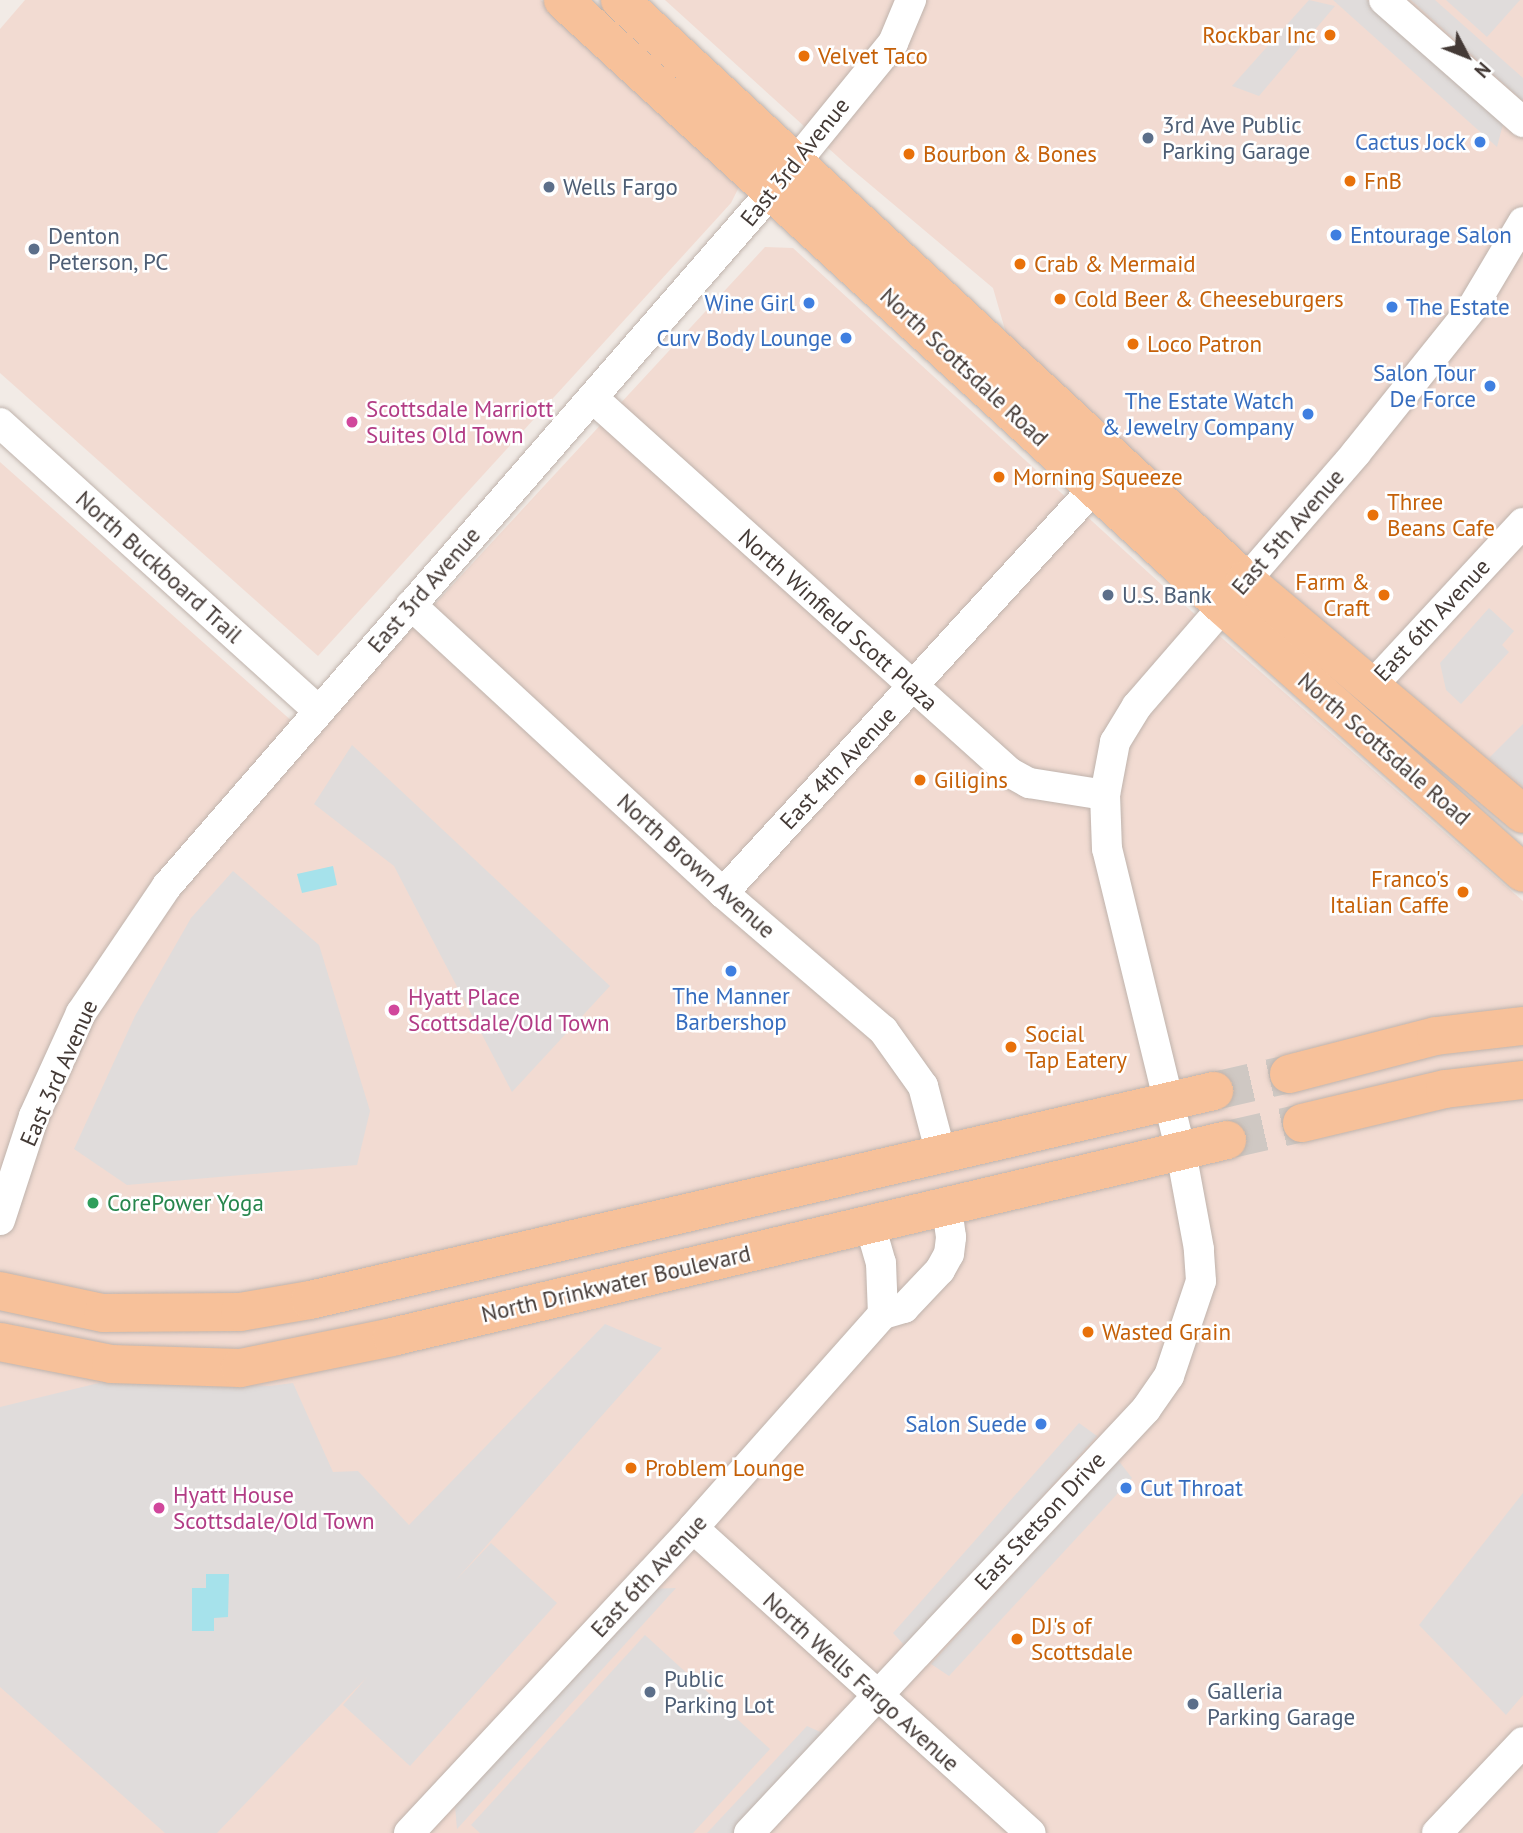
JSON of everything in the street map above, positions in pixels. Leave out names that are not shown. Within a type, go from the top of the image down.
[{"type":"main road","name":"North Scottsdale Road","points":[[564,0],[1094,488],[1235,594],[1370,688],[1523,814]]},
{"type":"main road","name":"North Scottsdale Road","points":[[620,0],[796,160],[1235,594],[1523,872]]},
{"type":"main road","points":[[1289,1074],[1436,1035],[1523,1026]]},
{"type":"main road","points":[[1302,1123],[1445,1089],[1523,1080]]},
{"type":"main road","points":[[0,1292],[103,1313],[240,1312],[310,1300],[1214,1091]]},
{"type":"main road","name":"North Drinkwater Boulevard","points":[[0,1342],[111,1364],[240,1368],[392,1337],[1227,1140]]},
{"type":"street","name":"East 3rd Avenue","points":[[0,1220],[34,1116],[81,1013],[167,886],[411,604],[595,400],[773,190],[893,43],[911,0]]},
{"type":"street","points":[[1384,0],[1523,122]]},
{"type":"street","name":"East 5th Avenue","points":[[1168,1101],[1115,890],[1104,827],[1105,795],[1115,742],[1126,721],[1356,453],[1472,308],[1523,222]]},
{"type":"street","name":"North Winfield Scott Plaza","points":[[595,400],[1009,772],[1028,782],[1105,795]]},
{"type":"street","name":"North Buckboard Trail","points":[[0,424],[318,710]]},
{"type":"street","name":"East 4th Avenue","points":[[723,893],[1094,488]]},
{"type":"street","name":"East 6th Avenue","points":[[1370,688],[1523,523]]},
{"type":"street","name":"North Brown Avenue","points":[[411,604],[723,893],[883,1030],[905,1056],[923,1086],[941,1154]]},
{"type":"street","points":[[1168,1101],[1181,1152]]},
{"type":"street","name":"East Stetson Drive","points":[[749,1833],[1146,1409],[1169,1376],[1201,1281],[1181,1152]]},
{"type":"street","name":"East 6th Avenue","points":[[409,1833],[694,1528],[883,1314],[904,1308],[940,1270],[950,1246],[947,1207]]},
{"type":"street","points":[[870,1225],[881,1263],[883,1314]]},
{"type":"street","name":"North Wells Fargo Avenue","points":[[694,1528],[876,1697],[1030,1833]]},
{"type":"street","points":[[1437,1833],[1523,1742]]},
{"type":"shaded area","points":[[25,0],[541,0],[731,171],[739,187],[731,203],[318,656],[0,373],[0,29]]},
{"type":"shaded area","points":[[665,0],[1523,0],[1523,796],[1402,701],[1006,333],[993,288],[848,166]]},
{"type":"shaded area","points":[[1309,0],[1335,6],[1259,96],[1232,86]]},
{"type":"shaded area","points":[[1333,0],[1367,0],[1503,124],[1497,147]]},
{"type":"shaded area","points":[[1411,0],[1435,0],[1523,78],[1523,101]]},
{"type":"shaded area","points":[[1446,0],[1520,0],[1487,37]]},
{"type":"shaded area","points":[[765,247],[793,248],[1174,596],[1523,901],[1523,1833],[0,1833],[0,462],[311,738]]},
{"type":"shaded area","points":[[1489,608],[1514,631],[1502,645],[1509,652],[1461,704],[1446,690],[1440,663]]},
{"type":"shaded area","points":[[1523,724],[1523,786],[1489,758]]},
{"type":"shaded area","points":[[352,745],[610,986],[512,1092],[394,866],[314,804]]},
{"type":"shaded area","points":[[233,871],[319,945],[370,1111],[357,1165],[127,1185],[74,1149],[135,1016],[191,918]]},
{"type":"shaded area","points":[[605,1324],[662,1348],[455,1581],[491,1543],[557,1603],[410,1766],[343,1705],[367,1677],[217,1833],[165,1833],[0,1687],[0,1407],[103,1382],[270,1386],[293,1383],[333,1472],[358,1471],[409,1525]]},
{"type":"shaded area","points":[[1079,1423],[1097,1436],[906,1647],[893,1633]]},
{"type":"shaded area","points":[[1118,1460],[1132,1478],[949,1676],[931,1664]]},
{"type":"shaded area","points":[[1523,1493],[1523,1695],[1506,1715],[1419,1625]]},
{"type":"shaded area","points":[[676,1588],[457,1829],[455,1806],[647,1589]]},
{"type":"shaded area","name":"Public Parking Lot","points":[[645,1635],[770,1749],[693,1833],[480,1833],[471,1825]]},
{"type":"shaded area","points":[[807,1726],[829,1736],[734,1833],[707,1833]]},
{"type":"water","points":[[333,866],[337,885],[302,893],[297,874]]},
{"type":"water","points":[[206,1574],[229,1574],[228,1617],[214,1618],[214,1631],[192,1631],[192,1588],[206,1588]]},
{"type":"tunnel","points":[[1214,1091],[1289,1074]]},
{"type":"tunnel","points":[[1227,1140],[1302,1123]]},
{"type":"place","name":"Rockbar Inc","points":[[1330,35]]},
{"type":"place","name":"Velvet Taco","points":[[804,56]]},
{"type":"place","name":"3rd Ave Public Parking Garage","points":[[1148,138]]},
{"type":"place","name":"Cactus Jock","points":[[1480,142]]},
{"type":"place","name":"Bourbon & Bones","points":[[909,154]]},
{"type":"place","name":"FnB","points":[[1350,181]]},
{"type":"place","name":"Wells Fargo","points":[[549,187]]},
{"type":"place","name":"Entourage Salon","points":[[1336,235]]},
{"type":"place","name":"Denton Peterson, PC","points":[[34,249]]},
{"type":"place","name":"Crab & Mermaid","points":[[1020,264]]},
{"type":"place","name":"Cold Beer & Cheeseburgers","points":[[1060,299]]},
{"type":"place","name":"Wine Girl","points":[[809,303]]},
{"type":"place","name":"The Estate","points":[[1392,307]]},
{"type":"place","name":"Curv Body Lounge","points":[[846,338]]},
{"type":"place","name":"Loco Patron","points":[[1133,344]]},
{"type":"place","name":"Salon Tour De Force","points":[[1490,386]]},
{"type":"place","name":"The Estate Watch & Jewelry Company","points":[[1308,414]]},
{"type":"place","name":"Scottsdale Marriott Suites Old Town","points":[[352,422]]},
{"type":"place","name":"Morning Squeeze","points":[[999,477]]},
{"type":"place","name":"Three Beans Cafe","points":[[1373,515]]},
{"type":"place","name":"U.S. Bank","points":[[1108,595]]},
{"type":"place","name":"Farm & Craft","points":[[1384,595]]},
{"type":"place","name":"Giligins","points":[[920,780]]},
{"type":"place","name":"Franco's Italian Caffe","points":[[1463,892]]},
{"type":"place","name":"The Manner Barbershop","points":[[731,971]]},
{"type":"place","name":"Hyatt Place Scottsdale/Old Town","points":[[394,1010]]},
{"type":"place","name":"Social Tap Eatery","points":[[1011,1047]]},
{"type":"place","name":"CorePower Yoga","points":[[93,1203]]},
{"type":"place","name":"Wasted Grain","points":[[1088,1332]]},
{"type":"place","name":"Salon Suede","points":[[1041,1424]]},
{"type":"place","name":"Problem Lounge","points":[[631,1468]]},
{"type":"place","name":"Cut Throat","points":[[1126,1488]]},
{"type":"place","name":"Hyatt House Scottsdale/Old Town","points":[[159,1508]]},
{"type":"place","name":"DJ's of Scottsdale","points":[[1017,1639]]},
{"type":"place","name":"Public Parking Lot","points":[[650,1692]]},
{"type":"place","name":"Galleria Parking Garage","points":[[1193,1704]]}]
